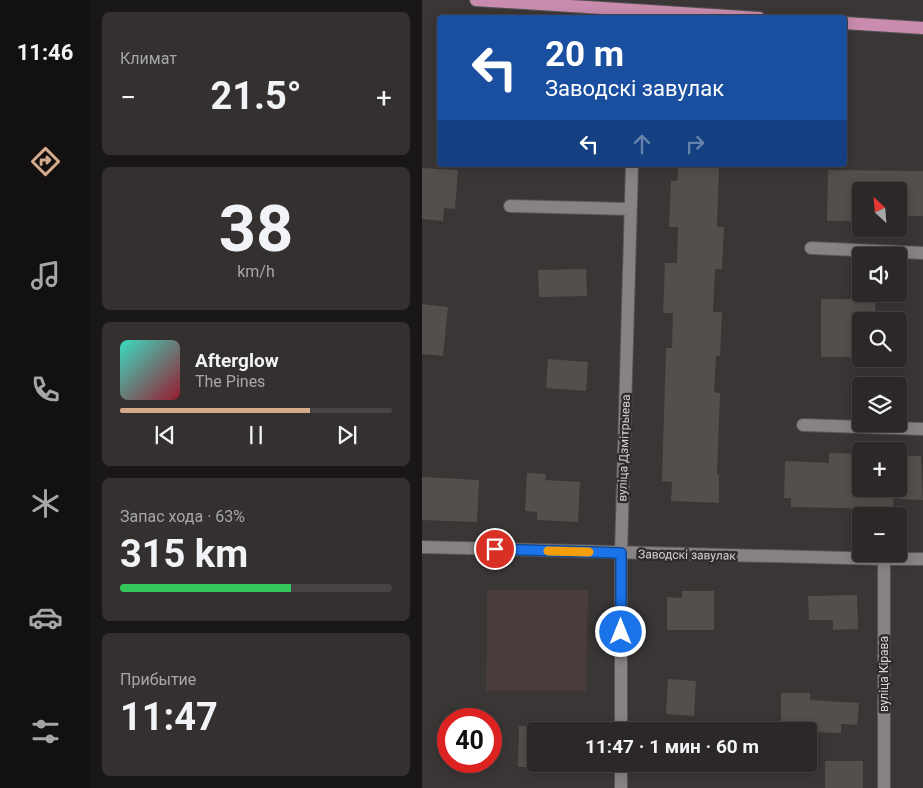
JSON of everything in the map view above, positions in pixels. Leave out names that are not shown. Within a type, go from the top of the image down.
[{"type":"main road","points":[[476,0],[665,15]]},
{"type":"main road","points":[[847,23],[922,28]]},
{"type":"street","name":"вуліца Дзмітрыева","points":[[621,722],[621,553],[632,167]]},
{"type":"street","points":[[510,206],[630,209]]},
{"type":"street","points":[[811,248],[922,253]]},
{"type":"street","points":[[803,425],[922,429]]},
{"type":"street","name":"Заводскі завулак","points":[[422,547],[852,558]]},
{"type":"street","name":"Заводскі завулак","points":[[907,559],[922,559]]},
{"type":"street","name":"вуліца Кірава","points":[[884,562],[884,788]]},
{"type":"street","points":[[621,772],[621,788]]},
{"type":"shaded area","points":[[487,590],[588,590],[586,691],[486,691]]},
{"type":"building","points":[[678,167],[719,168],[717,227],[724,227],[722,269],[715,269],[713,312],[722,312],[720,356],[716,356],[714,392],[720,393],[717,474],[719,474],[719,503],[671,501],[672,482],[662,481],[666,348],[672,348],[673,313],[663,313],[665,263],[677,263],[678,227],[669,227],[671,181],[677,181]]},
{"type":"building","points":[[422,168],[458,170],[455,209],[444,208],[443,221],[422,219]]},
{"type":"building","points":[[828,170],[923,171],[923,216],[907,216],[907,182],[852,182],[852,221],[827,221]]},
{"type":"building","points":[[586,269],[587,296],[539,297],[538,270]]},
{"type":"building","points":[[821,299],[852,299],[852,302],[875,302],[875,312],[852,312],[852,357],[821,357]]},
{"type":"building","points":[[422,304],[448,307],[443,356],[422,354]]},
{"type":"building","points":[[548,359],[588,362],[586,391],[546,388]]},
{"type":"building","points":[[829,453],[852,454],[852,497],[894,497],[893,507],[791,507],[791,498],[784,498],[785,461],[829,463]]},
{"type":"building","points":[[907,456],[921,456],[923,500],[898,499],[898,497],[907,497]]},
{"type":"building","points":[[527,473],[546,474],[545,480],[580,482],[578,522],[537,520],[537,512],[525,511]]},
{"type":"building","points":[[422,477],[479,480],[477,522],[422,520]]},
{"type":"building","points":[[682,591],[714,591],[714,630],[667,630],[667,597],[682,598]]},
{"type":"building","points":[[857,595],[858,629],[833,630],[833,620],[809,620],[808,596]]},
{"type":"building","points":[[668,679],[696,681],[694,716],[666,714]]},
{"type":"building","points":[[781,693],[810,693],[810,700],[859,703],[857,725],[841,724],[841,733],[817,732],[817,722],[781,722]]},
{"type":"building","points":[[519,726],[527,726],[527,767],[518,767]]},
{"type":"building","points":[[825,761],[863,761],[863,788],[825,788]]},
{"type":"slow traffic","points":[[548,551],[589,552]]},
{"type":"route","points":[[495,549],[621,553],[621,632]]}]
